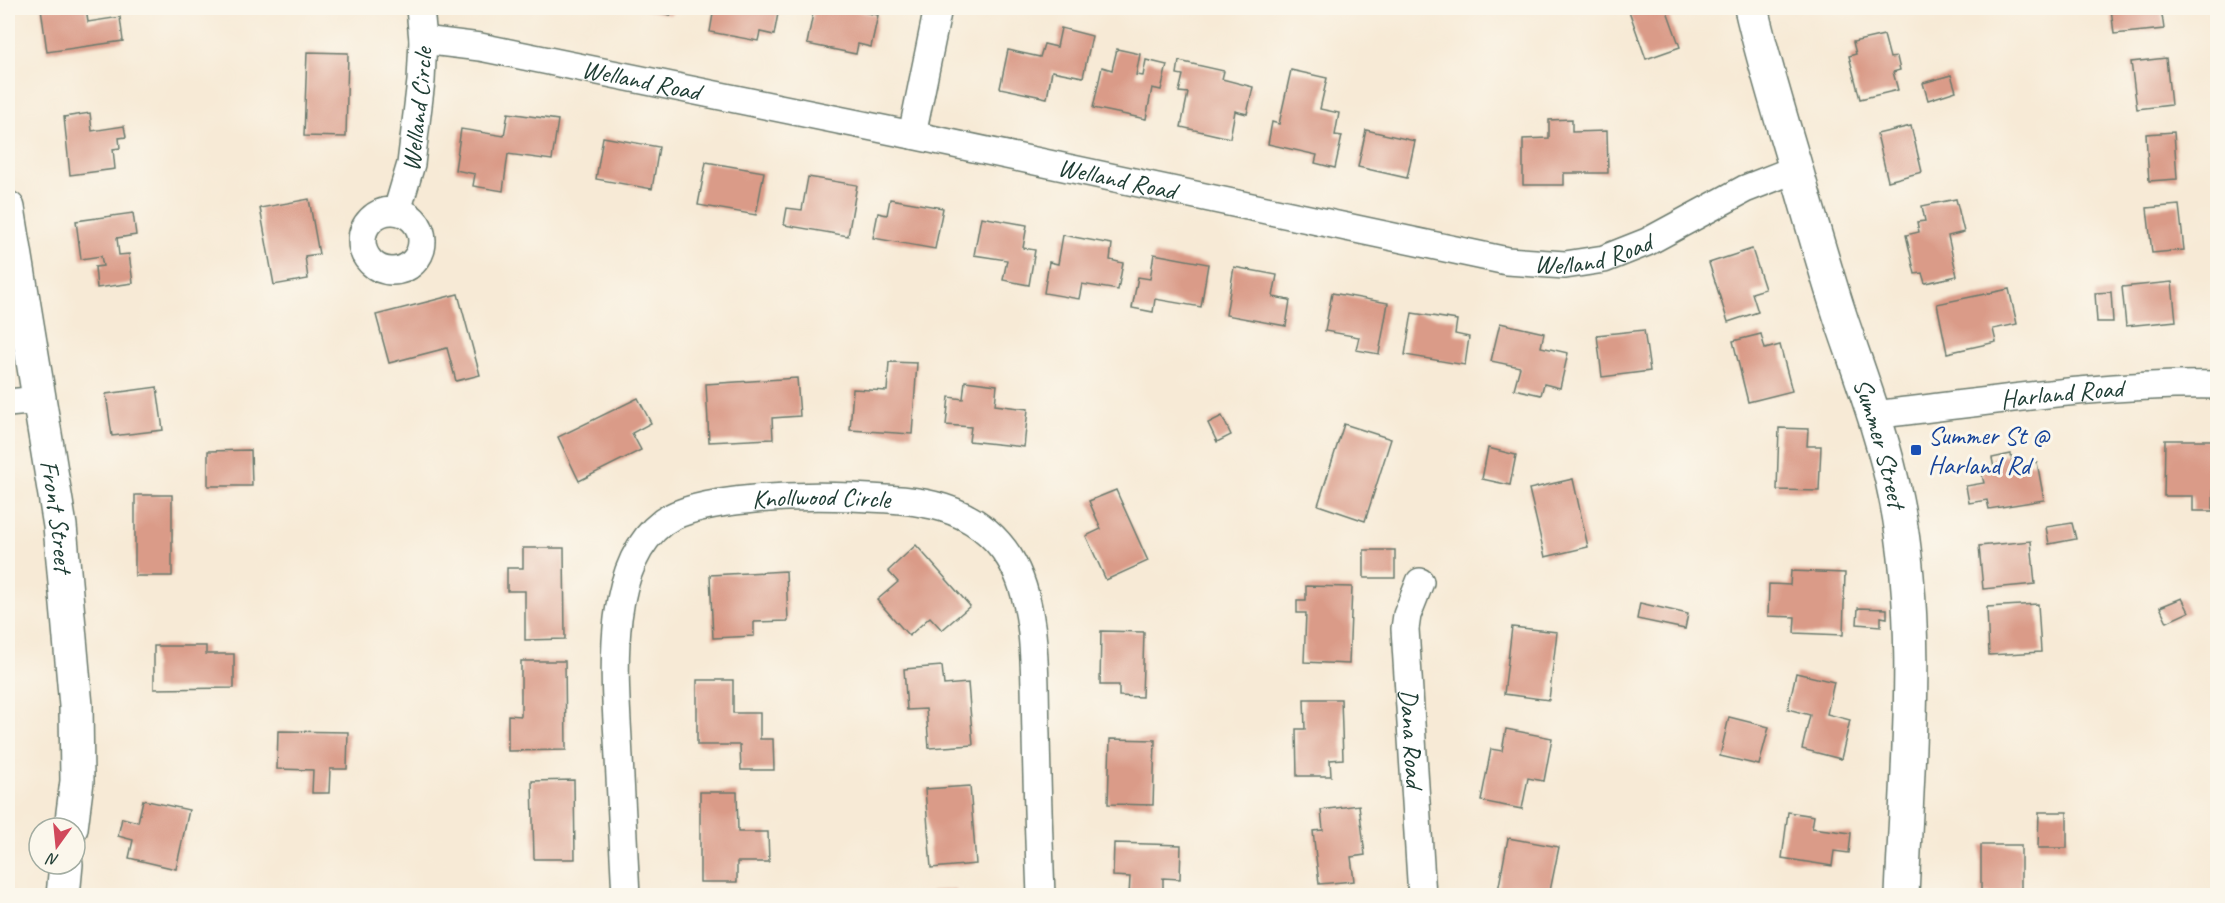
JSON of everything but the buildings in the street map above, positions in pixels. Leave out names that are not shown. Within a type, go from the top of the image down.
[{"type":"street","name":"Welland Circle","points":[[397,211],[411,164],[423,40],[420,8]]},
{"type":"street","points":[[912,135],[938,8]]},
{"type":"street","name":"Summer Street","points":[[1751,8],[1796,169],[1873,415],[1896,497],[1905,549],[1908,594],[1908,734],[1902,896]]},
{"type":"street","name":"Welland Road","points":[[423,40],[480,47],[912,135],[1508,261],[1565,265],[1604,258],[1647,242],[1744,189],[1796,169]]},
{"type":"street","name":"Front Street","points":[[8,208],[23,402],[60,526],[76,706],[76,781],[72,816]]},
{"type":"street","name":"Harland Road","points":[[1873,415],[2110,388],[2178,384],[2217,385]]},
{"type":"street","name":"Knollwood Circle","points":[[626,896],[615,675],[616,628],[621,597],[631,567],[646,539],[664,521],[690,510],[722,502],[818,495],[907,500],[961,513],[987,530],[1010,559],[1028,602],[1033,653],[1041,896]]},
{"type":"street","name":"Dana Road","points":[[1420,582],[1407,615],[1406,629],[1422,896]]},
{"type":"street","points":[[63,896],[65,876]]},
{"type":"place","name":"Summer St @ Harland Rd","points":[[1916,450]]}]
